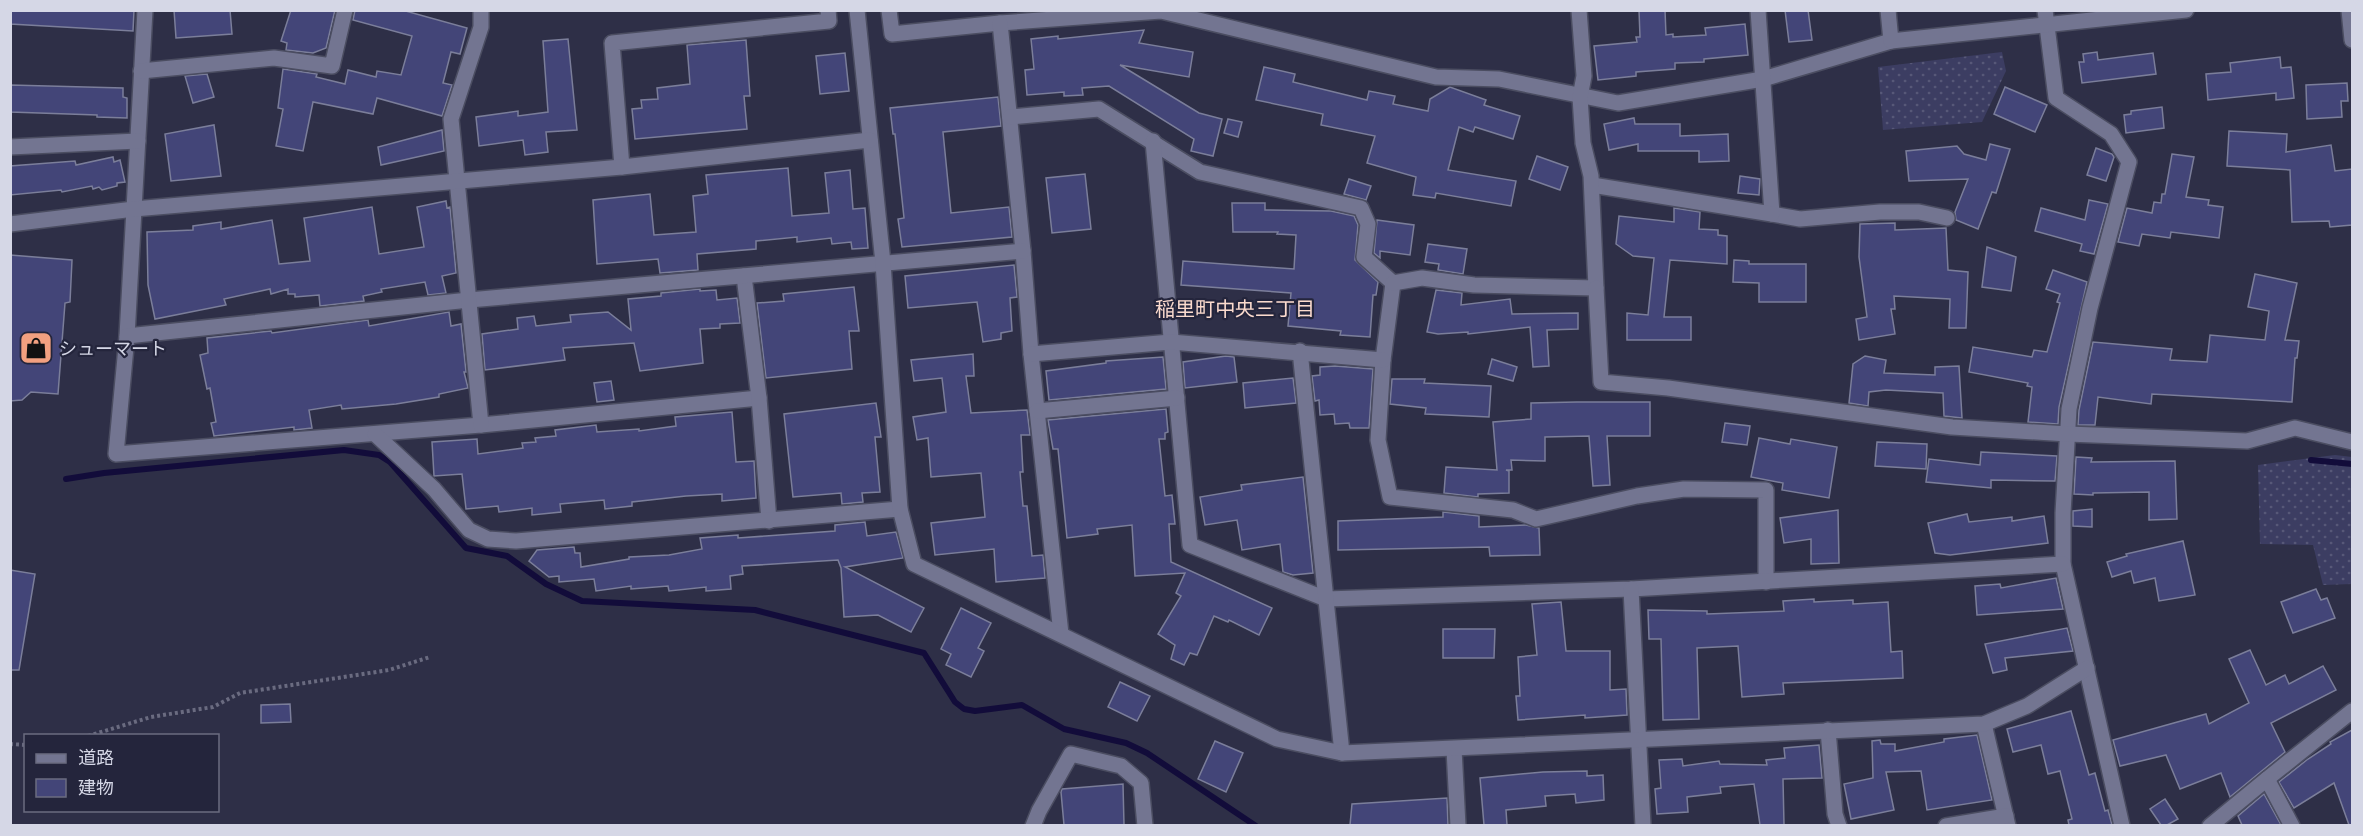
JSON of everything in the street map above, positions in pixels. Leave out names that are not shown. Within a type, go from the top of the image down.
[{"type":"street","points":[[146,10],[127,336],[116,454],[481,425],[759,398]]},
{"type":"street","points":[[141,71],[274,58],[332,66],[345,10]]},
{"type":"street","points":[[481,10],[481,27],[451,119],[481,425]]},
{"type":"street","points":[[622,167],[612,43],[829,21],[828,10]]},
{"type":"street","points":[[857,10],[883,263],[900,509],[914,564],[1277,740],[1342,753],[1984,724],[2027,706],[2087,668]]},
{"type":"street","points":[[889,10],[892,34],[1161,11],[1436,77],[1499,79],[1618,103],[1763,79],[1892,41],[2046,18],[2186,10]]},
{"type":"street","points":[[1579,10],[1584,76],[1580,97],[1583,143],[1592,185],[1601,382],[1668,387],[1952,427],[2247,441],[2295,428],[2352,442]]},
{"type":"street","points":[[1758,10],[1772,214]]},
{"type":"street","points":[[1888,10],[1892,41]]},
{"type":"street","points":[[2349,10],[2352,40]]},
{"type":"street","points":[[2046,18],[2056,98],[2111,134],[2129,162],[2090,308],[2069,409],[2063,564],[2122,825]]},
{"type":"street","points":[[1000,23],[1023,251],[1030,354],[1061,634]]},
{"type":"street","points":[[1010,117],[1099,109],[1200,172],[1361,208],[1368,224],[1364,257],[1393,283]]},
{"type":"street","points":[[10,224],[134,209],[622,167],[870,140]]},
{"type":"street","points":[[10,147],[138,141]]},
{"type":"street","points":[[1153,141],[1190,545],[1326,599],[1631,589],[2063,564]]},
{"type":"street","points":[[1592,185],[1800,219],[1880,212],[1919,212],[1947,218]]},
{"type":"street","points":[[127,336],[469,300],[1023,251]]},
{"type":"street","points":[[744,276],[759,398],[769,521]]},
{"type":"street","points":[[1393,283],[1422,278],[1474,285],[1596,288]]},
{"type":"street","points":[[1393,283],[1383,360],[1378,440],[1390,497],[1513,510],[1536,519],[1637,496],[1684,489],[1766,490],[1766,582]]},
{"type":"street","points":[[1030,354],[1171,342],[1300,351],[1383,360]]},
{"type":"street","points":[[1300,351],[1342,753]]},
{"type":"street","points":[[1037,411],[1176,398]]},
{"type":"street","points":[[375,434],[434,489],[469,530],[488,539],[516,541],[900,509]]},
{"type":"street","points":[[1631,589],[1643,825]]},
{"type":"street","points":[[2210,825],[2352,711]]},
{"type":"street","points":[[1946,825],[2007,821],[1984,724]]},
{"type":"street","points":[[1828,730],[1835,814],[1839,825]]},
{"type":"street","points":[[1454,749],[1458,825]]},
{"type":"street","points":[[1033,825],[1071,754],[1121,766],[1141,783],[1145,825]]},
{"type":"street","points":[[2267,779],[2292,825]]},
{"type":"path","points":[[92,734],[151,717],[213,707],[240,693],[389,670],[430,657]]},
{"type":"shaded area","points":[[2002,52],[2006,71],[1982,122],[1883,130],[1878,67]]},
{"type":"shaded area","points":[[2335,455],[2352,457],[2352,584],[2323,585],[2313,545],[2260,544],[2258,465]]},
{"type":"building","points":[[10,10],[134,10],[133,31],[10,24]]},
{"type":"building","points":[[174,10],[230,10],[232,34],[176,38]]},
{"type":"building","points":[[291,10],[335,10],[326,48],[313,53],[286,50],[287,43],[281,41]]},
{"type":"building","points":[[355,10],[402,10],[467,28],[460,54],[451,52],[443,83],[452,85],[442,116],[377,98],[373,114],[313,102],[303,151],[276,146],[283,109],[278,108],[283,69],[317,74],[316,77],[345,84],[348,70],[376,77],[377,71],[401,75],[412,36],[353,20]]},
{"type":"building","points":[[1639,10],[1665,10],[1666,35],[1673,34],[1673,37],[1706,35],[1705,28],[1745,24],[1748,55],[1704,59],[1704,62],[1675,63],[1675,69],[1636,72],[1636,76],[1598,80],[1594,46],[1637,42],[1636,37],[1640,37]]},
{"type":"building","points":[[1785,10],[1808,10],[1812,40],[1789,42]]},
{"type":"building","points":[[1144,30],[1139,43],[1193,52],[1189,77],[1120,65],[1199,113],[1222,119],[1213,156],[1191,151],[1194,139],[1109,86],[1082,88],[1083,95],[1064,96],[1064,92],[1027,95],[1025,70],[1034,69],[1031,39],[1058,36],[1058,39]]},
{"type":"building","points":[[568,39],[577,130],[546,132],[548,152],[525,155],[523,140],[479,146],[476,117],[518,111],[518,116],[548,112],[543,41]]},
{"type":"building","points":[[746,40],[750,96],[744,96],[747,129],[635,139],[632,109],[642,108],[641,100],[658,99],[657,88],[690,84],[687,45]]},
{"type":"building","points":[[2097,52],[2098,60],[2153,53],[2156,74],[2082,83],[2079,62],[2084,62],[2083,54]]},
{"type":"building","points":[[845,53],[849,91],[820,94],[816,56]]},
{"type":"building","points":[[2280,57],[2281,68],[2291,67],[2294,98],[2276,100],[2276,93],[2208,100],[2206,74],[2231,72],[2230,63]]},
{"type":"building","points":[[1264,67],[1295,74],[1293,82],[1367,100],[1369,91],[1395,96],[1393,104],[1428,111],[1430,99],[1450,87],[1486,100],[1484,105],[1520,116],[1513,139],[1475,127],[1473,132],[1459,127],[1448,170],[1516,181],[1511,206],[1436,193],[1435,198],[1413,195],[1416,177],[1367,163],[1375,136],[1321,125],[1323,114],[1256,100]]},
{"type":"building","points":[[207,74],[214,97],[193,103],[185,76]]},
{"type":"building","points":[[2347,83],[2348,101],[2341,101],[2342,117],[2307,119],[2306,85]]},
{"type":"building","points":[[10,85],[123,88],[123,97],[127,98],[127,118],[10,112]]},
{"type":"building","points":[[2005,87],[2047,105],[2035,132],[1994,114]]},
{"type":"building","points":[[998,97],[1001,126],[943,132],[951,213],[1009,207],[1012,237],[902,247],[898,219],[904,218],[890,108]]},
{"type":"building","points":[[2162,107],[2164,128],[2126,133],[2124,115],[2131,114],[2131,111]]},
{"type":"building","points":[[1634,118],[1635,124],[1680,124],[1680,136],[1728,134],[1729,161],[1699,162],[1699,151],[1638,151],[1638,144],[1609,150],[1604,124]]},
{"type":"building","points":[[1228,119],[1242,122],[1238,137],[1224,133]]},
{"type":"building","points":[[214,125],[221,176],[171,181],[165,134]]},
{"type":"building","points":[[442,130],[444,151],[381,165],[378,147]]},
{"type":"building","points":[[2229,131],[2287,134],[2286,152],[2331,145],[2335,171],[2352,169],[2352,225],[2330,227],[2329,221],[2292,222],[2290,170],[2227,166]]},
{"type":"building","points":[[1990,144],[2010,149],[1996,193],[1992,192],[1978,229],[1956,220],[1955,212],[1968,179],[1909,181],[1906,151],[1957,146],[1964,154],[1986,160]]},
{"type":"building","points":[[2096,148],[2114,157],[2106,181],[2087,175]]},
{"type":"building","points":[[2172,154],[2194,157],[2186,197],[2209,200],[2208,205],[2223,207],[2219,238],[2171,232],[2170,238],[2142,234],[2139,246],[2118,242],[2127,208],[2152,213],[2154,202],[2161,203],[2162,194],[2165,194]]},
{"type":"building","points":[[1537,156],[1568,167],[1560,190],[1529,179]]},
{"type":"building","points":[[113,157],[114,162],[120,160],[125,182],[117,183],[117,186],[102,190],[99,187],[93,189],[92,186],[62,192],[61,190],[10,195],[10,166],[75,161],[76,165]]},
{"type":"building","points":[[788,168],[792,216],[829,213],[825,173],[850,170],[853,209],[865,208],[868,248],[852,249],[851,242],[832,244],[831,238],[797,242],[797,237],[756,241],[756,249],[697,254],[698,270],[660,273],[658,259],[597,264],[593,200],[650,194],[654,235],[696,232],[693,196],[708,194],[706,175]]},
{"type":"building","points":[[1085,174],[1091,229],[1052,233],[1046,178]]},
{"type":"building","points":[[1740,176],[1760,179],[1759,195],[1738,193]]},
{"type":"building","points":[[1349,179],[1371,186],[1366,200],[1344,194]]},
{"type":"building","points":[[2089,200],[2108,204],[2094,254],[2080,251],[2082,244],[2035,231],[2041,208],[2085,220]]},
{"type":"building","points":[[446,201],[447,208],[450,207],[456,273],[442,276],[446,293],[428,295],[425,282],[381,289],[382,292],[363,296],[364,301],[320,306],[319,295],[295,297],[295,294],[288,294],[288,289],[271,294],[270,289],[224,299],[226,305],[155,319],[148,285],[147,232],[193,230],[193,226],[221,222],[221,229],[272,220],[279,264],[310,261],[304,218],[372,207],[379,254],[424,247],[417,207]]},
{"type":"building","points":[[1232,203],[1265,203],[1265,210],[1331,211],[1354,216],[1358,225],[1355,260],[1378,282],[1376,295],[1373,295],[1370,337],[1340,335],[1341,331],[1288,326],[1291,293],[1181,285],[1183,261],[1294,269],[1296,235],[1277,234],[1278,232],[1233,232]]},
{"type":"building","points":[[1674,208],[1700,212],[1699,229],[1718,230],[1718,235],[1727,236],[1727,264],[1670,260],[1664,317],[1691,317],[1691,340],[1627,340],[1627,313],[1648,315],[1654,258],[1633,256],[1616,244],[1619,216],[1674,222]]},
{"type":"building","points":[[1377,220],[1414,225],[1410,255],[1380,251],[1380,258],[1374,253]]},
{"type":"building","points":[[1895,223],[1895,230],[1946,228],[1948,270],[1968,272],[1966,328],[1949,328],[1950,299],[1894,296],[1895,309],[1891,309],[1895,334],[1859,340],[1856,319],[1867,317],[1859,257],[1860,224]]},
{"type":"building","points":[[1428,244],[1467,249],[1463,274],[1438,270],[1439,264],[1425,262]]},
{"type":"building","points":[[1987,247],[2016,257],[2011,291],[1982,287]]},
{"type":"building","name":"シューマート","points":[[10,255],[72,260],[70,302],[65,303],[58,394],[31,392],[22,400],[10,401]]},
{"type":"building","points":[[1734,260],[1749,261],[1749,264],[1806,264],[1806,302],[1759,302],[1759,283],[1733,282]]},
{"type":"building","points":[[1014,265],[1017,297],[1010,298],[1012,331],[1001,333],[1001,339],[983,342],[977,302],[908,308],[905,276]]},
{"type":"building","points":[[2053,270],[2087,282],[2059,407],[2058,424],[2028,422],[2032,387],[2027,386],[2028,383],[1969,372],[1973,347],[2032,357],[2034,350],[2047,352],[2060,303],[2057,302],[2060,294],[2046,289]]},
{"type":"building","points":[[2255,274],[2297,283],[2285,340],[2299,341],[2297,358],[2295,358],[2292,402],[2152,394],[2151,404],[2098,397],[2095,425],[2078,425],[2093,342],[2172,349],[2170,360],[2207,362],[2210,335],[2265,340],[2269,311],[2248,307]]},
{"type":"building","points":[[854,287],[859,331],[849,331],[852,369],[766,378],[757,303],[784,301],[783,294]]},
{"type":"building","points":[[700,289],[700,291],[716,290],[717,300],[737,298],[740,323],[720,324],[720,328],[700,329],[703,363],[640,371],[634,343],[563,348],[565,360],[485,370],[482,334],[518,329],[517,318],[534,316],[536,326],[571,322],[570,315],[608,312],[631,330],[628,299]]},
{"type":"building","points":[[1436,290],[1462,293],[1461,305],[1510,299],[1512,314],[1578,313],[1578,329],[1547,330],[1549,366],[1533,367],[1530,327],[1468,334],[1468,332],[1438,334],[1427,332]]},
{"type":"building","points":[[449,312],[451,326],[461,324],[466,372],[464,372],[468,388],[439,394],[439,397],[396,404],[342,409],[341,405],[309,410],[312,428],[294,430],[294,427],[214,436],[211,423],[216,422],[210,388],[207,389],[200,355],[208,353],[207,338],[271,331],[272,333],[368,320],[369,326]]},
{"type":"building","points":[[973,354],[974,376],[966,376],[971,413],[1027,410],[1030,435],[1021,435],[1023,472],[1020,472],[1023,506],[1027,506],[1032,556],[1043,555],[1045,578],[996,582],[994,549],[935,555],[931,523],[985,517],[981,473],[931,477],[928,438],[917,440],[913,417],[946,412],[942,378],[914,381],[911,360]]},
{"type":"building","points":[[1865,356],[1886,360],[1884,373],[1935,375],[1935,367],[1959,366],[1962,418],[1944,416],[1943,393],[1886,390],[1869,392],[1868,406],[1849,403],[1853,364]]},
{"type":"building","points":[[1163,357],[1166,389],[1049,400],[1046,371],[1106,363],[1106,361]]},
{"type":"building","points":[[1234,357],[1237,382],[1185,388],[1183,362]]},
{"type":"building","points":[[1492,359],[1517,367],[1513,381],[1488,374]]},
{"type":"building","points":[[1320,367],[1373,369],[1369,428],[1350,428],[1349,423],[1335,424],[1334,414],[1320,415],[1319,400],[1315,401],[1312,376],[1320,375]]},
{"type":"building","points":[[1293,378],[1296,403],[1245,408],[1243,383]]},
{"type":"building","points":[[1392,379],[1425,379],[1424,383],[1491,386],[1489,417],[1425,414],[1426,408],[1390,404]]},
{"type":"building","points":[[611,381],[614,400],[597,402],[594,383]]},
{"type":"building","points":[[1650,402],[1650,436],[1607,436],[1610,485],[1593,486],[1589,436],[1545,437],[1545,461],[1511,460],[1512,470],[1506,470],[1509,471],[1509,493],[1478,494],[1478,497],[1444,493],[1446,467],[1497,470],[1493,422],[1531,419],[1531,403]]},
{"type":"building","points":[[876,403],[881,437],[875,437],[880,492],[862,493],[863,502],[842,504],[841,493],[793,497],[784,414]]},
{"type":"building","points":[[1166,409],[1168,432],[1165,433],[1165,439],[1159,439],[1165,496],[1172,495],[1175,524],[1169,524],[1171,562],[1272,608],[1259,635],[1229,620],[1228,622],[1214,616],[1197,655],[1190,653],[1184,665],[1171,659],[1175,645],[1158,634],[1181,596],[1176,593],[1185,573],[1135,576],[1132,525],[1097,529],[1098,534],[1067,538],[1058,449],[1053,449],[1048,420]]},
{"type":"building","points":[[732,412],[736,462],[754,461],[756,498],[722,501],[722,494],[686,496],[632,502],[632,506],[605,509],[604,500],[560,504],[561,512],[532,515],[532,508],[499,512],[498,506],[466,509],[462,474],[434,476],[432,442],[477,439],[478,454],[523,448],[522,443],[536,442],[535,438],[556,436],[555,430],[596,425],[597,432],[639,429],[639,431],[676,426],[675,417]]},
{"type":"building","points":[[1725,423],[1750,426],[1747,445],[1722,442]]},
{"type":"building","points":[[1759,438],[1790,444],[1791,439],[1837,447],[1829,498],[1782,490],[1783,483],[1751,477]]},
{"type":"building","points":[[1877,442],[1927,444],[1926,469],[1875,466]]},
{"type":"building","points":[[1981,452],[2057,456],[2055,481],[1991,480],[1991,488],[1926,482],[1929,459],[1980,465]]},
{"type":"building","points":[[2076,457],[2092,458],[2091,462],[2175,461],[2177,519],[2149,520],[2149,492],[2074,494]]},
{"type":"building","points":[[1303,477],[1313,573],[1293,575],[1283,572],[1280,544],[1242,550],[1237,520],[1205,525],[1200,497],[1242,490],[1241,485]]},
{"type":"building","points":[[2092,509],[2092,527],[2073,526],[2073,511]]},
{"type":"building","points":[[1838,510],[1839,563],[1811,564],[1811,539],[1784,543],[1780,518]]},
{"type":"building","points":[[1443,512],[1479,516],[1479,527],[1526,525],[1539,528],[1540,555],[1490,556],[1489,547],[1338,550],[1338,521],[1443,517]]},
{"type":"building","points":[[1967,514],[1969,522],[2012,517],[2012,521],[2044,516],[2048,543],[1950,555],[1935,553],[1928,523]]},
{"type":"building","points":[[865,522],[867,536],[896,532],[903,558],[845,567],[924,608],[911,632],[878,615],[844,617],[841,568],[838,560],[742,566],[743,574],[730,576],[731,589],[706,591],[706,587],[669,591],[668,586],[631,589],[631,586],[596,591],[594,579],[559,582],[559,576],[549,577],[529,561],[537,550],[574,547],[575,553],[580,553],[581,567],[629,559],[629,557],[669,555],[702,549],[700,538],[738,535],[738,538],[835,531],[835,525]]},
{"type":"building","points":[[2183,541],[2195,595],[2159,601],[2155,578],[2134,583],[2131,571],[2112,577],[2107,562],[2127,556],[2126,554]]},
{"type":"building","points":[[10,570],[35,574],[19,670],[10,670]]},
{"type":"building","points":[[2056,578],[2063,609],[1977,615],[1975,586],[2000,584],[2001,588]]},
{"type":"building","points":[[2316,589],[2321,600],[2327,598],[2335,618],[2293,633],[2281,602]]},
{"type":"building","points":[[1814,599],[1814,602],[1853,600],[1853,604],[1888,602],[1891,652],[1902,651],[1903,678],[1783,683],[1784,694],[1742,697],[1738,646],[1697,648],[1699,719],[1663,720],[1661,639],[1649,639],[1648,610],[1707,611],[1707,614],[1784,611],[1783,601]]},
{"type":"building","points":[[1561,602],[1566,651],[1610,651],[1610,690],[1626,689],[1627,715],[1585,718],[1585,715],[1518,720],[1516,696],[1520,696],[1518,657],[1537,655],[1532,604]]},
{"type":"building","points":[[961,608],[991,623],[978,648],[984,651],[971,677],[946,665],[951,654],[941,649]]},
{"type":"building","points":[[2067,628],[2073,651],[2005,658],[2007,670],[1993,673],[1985,644]]},
{"type":"building","points":[[1443,629],[1495,629],[1494,658],[1443,658]]},
{"type":"building","points":[[2250,650],[2266,685],[2285,675],[2289,684],[2323,666],[2336,690],[2271,723],[2285,752],[2230,797],[2221,773],[2180,789],[2166,755],[2120,766],[2113,740],[2206,714],[2209,724],[2249,703],[2229,659]]},
{"type":"building","points":[[1120,682],[1150,696],[1137,721],[1108,707]]},
{"type":"building","points":[[290,704],[291,722],[261,723],[261,705]]},
{"type":"building","points":[[2071,711],[2089,775],[2095,773],[2105,811],[2108,810],[2112,825],[2069,825],[2068,820],[2072,819],[2060,771],[2048,774],[2041,745],[2013,752],[2007,729]]},
{"type":"building","points":[[2352,730],[2352,825],[2349,825],[2334,783],[2294,808],[2279,782],[2331,744],[2330,742]]},
{"type":"building","points":[[1977,735],[1992,800],[1927,810],[1921,771],[1886,772],[1894,810],[1851,819],[1844,784],[1873,778],[1872,741],[1880,740],[1881,744],[1895,744],[1895,751],[1944,742],[1944,739]]},
{"type":"building","points":[[1215,741],[1243,753],[1226,792],[1198,779]]},
{"type":"building","points":[[1819,745],[1822,778],[1783,779],[1784,825],[1760,825],[1754,784],[1720,787],[1721,793],[1687,797],[1688,812],[1657,814],[1655,789],[1661,788],[1659,760],[1682,759],[1683,766],[1719,761],[1720,764],[1767,765],[1766,760],[1785,758],[1784,748]]},
{"type":"building","points":[[1587,771],[1587,776],[1603,775],[1604,800],[1576,803],[1575,794],[1545,796],[1546,806],[1506,810],[1507,825],[1484,825],[1480,778],[1543,772]]},
{"type":"building","points":[[1123,784],[1124,825],[1064,825],[1062,789]]},
{"type":"building","points":[[2264,794],[2281,825],[2242,825],[2238,816]]},
{"type":"building","points":[[1447,798],[1448,825],[1350,825],[1352,804]]},
{"type":"building","points":[[2165,799],[2178,819],[2167,825],[2161,825],[2150,809]]},
{"type":"waterway","points":[[66,479],[104,473],[344,450],[379,455],[390,462],[466,548],[507,556],[546,584],[582,601],[755,610],[924,653],[955,702],[964,709],[975,711],[1022,705],[1064,729],[1126,743],[1147,753],[1256,826]]},
{"type":"waterway","points":[[2311,460],[2352,464]]},
{"type":"place","name":"シューマート","points":[[36,348]]},
{"type":"district","name":"稲里町中央三丁目","points":[[1235,309]]}]
